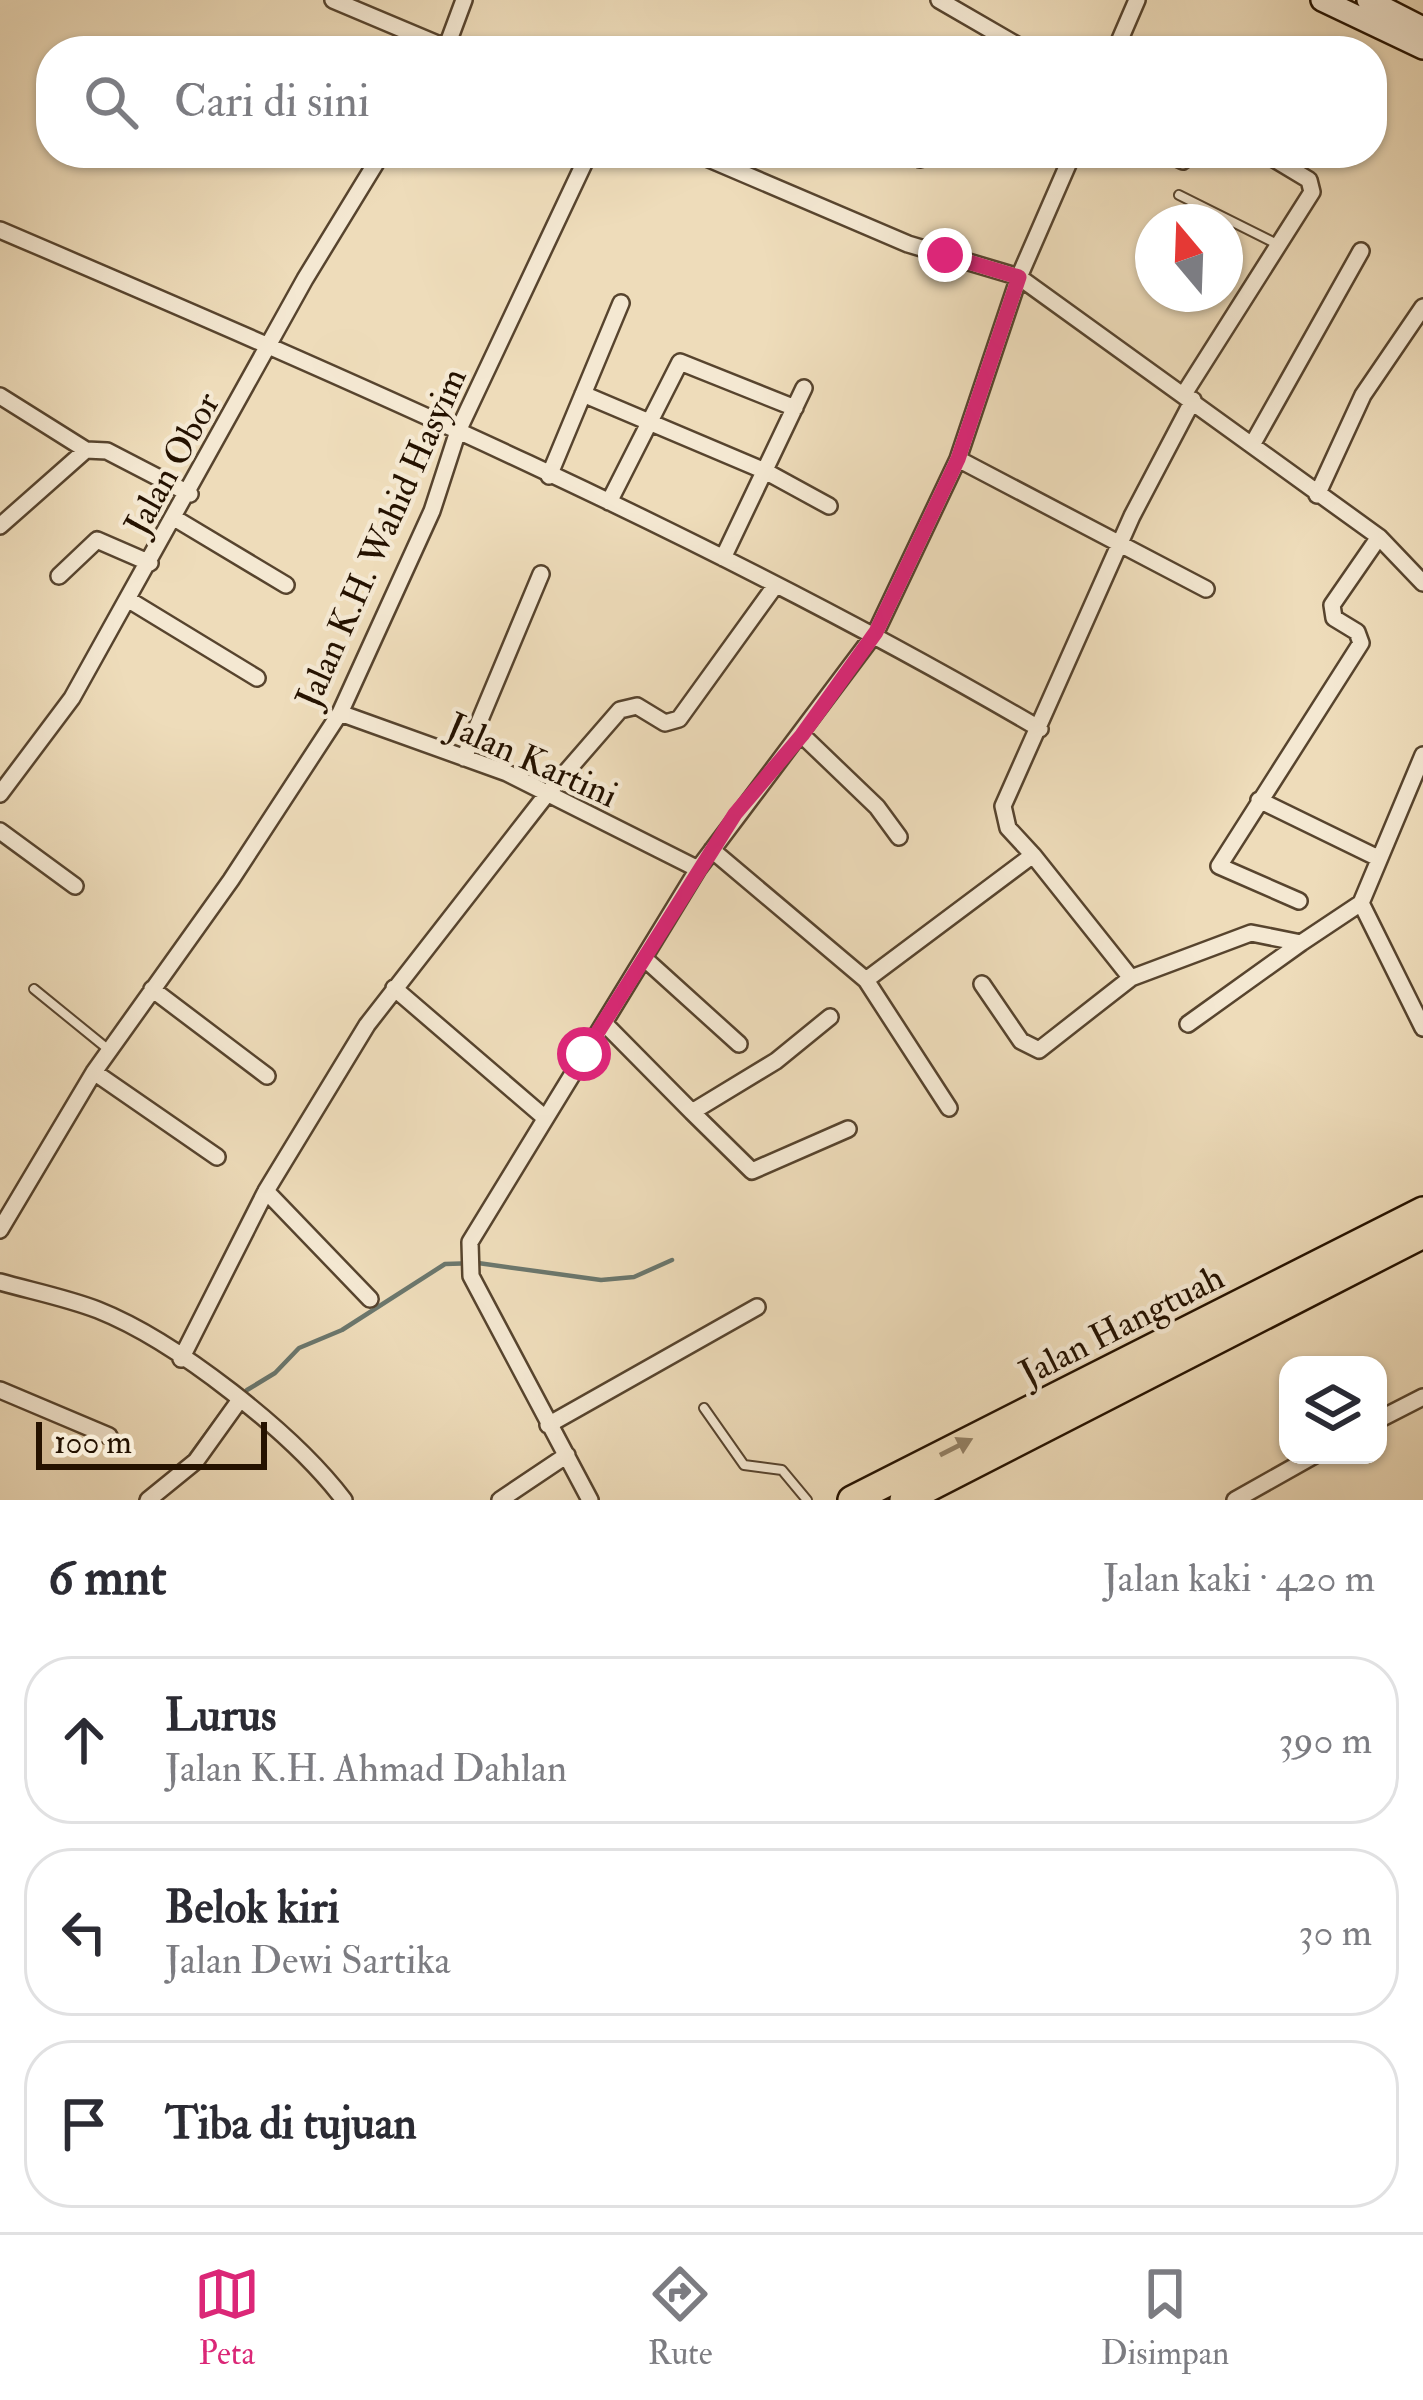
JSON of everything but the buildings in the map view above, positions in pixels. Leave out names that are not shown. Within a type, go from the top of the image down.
[{"type":"highway","name":"Jalan Hangtuah","points":[[852,1500],[1423,1211]]},
{"type":"highway","name":"Jalan Hangtuah","points":[[904,1500],[1423,1234]]},
{"type":"street","points":[[333,0],[417,36]]},
{"type":"street","points":[[453,36],[464,0]]},
{"type":"street","points":[[939,0],[991,36]]},
{"type":"street","points":[[1121,36],[1137,0]]},
{"type":"street","points":[[1322,0],[1423,49]]},
{"type":"street","points":[[1367,0],[1423,28]]},
{"type":"street","name":"Jalan Obor","points":[[0,794],[72,698],[190,494],[265,349],[373,168]]},
{"type":"street","name":"Jalan K.H. Wahid Hasyim","points":[[0,1230],[94,1072],[231,880],[340,713],[432,511],[458,431],[582,168]]},
{"type":"street","points":[[730,168],[908,244],[1019,277],[1379,537],[1423,583]]},
{"type":"street","points":[[590,1500],[471,1276],[466,1258],[470,1242],[698,869],[876,632],[958,459],[1019,277],[1066,168]]},
{"type":"street","points":[[1131,978],[1008,828],[1002,811],[1188,397],[1313,188],[1310,180],[1290,168]]},
{"type":"street","points":[[0,230],[609,502],[876,632],[1040,729]]},
{"type":"street","points":[[1252,446],[1361,250]]},
{"type":"street","points":[[549,476],[621,304]]},
{"type":"street","points":[[1317,495],[1364,394],[1423,307]]},
{"type":"street","points":[[609,502],[675,366],[684,361],[795,408]]},
{"type":"street","points":[[723,558],[805,388]]},
{"type":"street","points":[[583,394],[765,471],[829,506]]},
{"type":"street","points":[[0,396],[86,450],[107,451],[190,494]]},
{"type":"street","points":[[0,526],[86,450]]},
{"type":"street","points":[[958,459],[1206,589]]},
{"type":"street","points":[[176,519],[286,585]]},
{"type":"street","points":[[1299,901],[1220,869],[1361,643],[1361,635],[1334,618],[1331,604],[1379,537]]},
{"type":"street","points":[[59,576],[97,540],[150,563]]},
{"type":"street","points":[[464,758],[541,574]]},
{"type":"street","points":[[181,1359],[266,1191],[394,988],[620,710],[637,706],[665,723],[679,719],[775,586]]},
{"type":"street","points":[[129,600],[257,678]]},
{"type":"street","name":"Jalan Kartini","points":[[340,713],[548,794],[698,869]]},
{"type":"street","points":[[802,735],[877,806],[899,837]]},
{"type":"street","points":[[1188,1024],[1361,903],[1423,754]]},
{"type":"street","points":[[1259,800],[1378,858]]},
{"type":"street","points":[[0,831],[75,886]]},
{"type":"street","points":[[712,850],[866,980],[949,1108]]},
{"type":"street","points":[[866,980],[1033,855]]},
{"type":"street","points":[[1361,903],[1423,1028]]},
{"type":"street","points":[[982,984],[1022,1041],[1039,1051],[1131,978],[1251,932],[1301,944]]},
{"type":"street","points":[[645,959],[739,1044]]},
{"type":"street","points":[[394,988],[544,1117]]},
{"type":"street","points":[[152,989],[267,1076]]},
{"type":"street","points":[[692,1112],[776,1061],[830,1017]]},
{"type":"street","points":[[604,1023],[752,1171],[848,1129]]},
{"type":"street","points":[[94,1072],[218,1157]]},
{"type":"street","points":[[266,1191],[370,1299]]},
{"type":"street","points":[[0,1282],[97,1310],[181,1359],[282,1432],[344,1500]]},
{"type":"street","points":[[548,1424],[757,1306]]},
{"type":"street","points":[[0,1390],[109,1436]]},
{"type":"street","points":[[1387,1415],[1423,1397]]},
{"type":"street","points":[[148,1500],[196,1461],[238,1401]]},
{"type":"street","points":[[500,1500],[567,1455]]},
{"type":"street","points":[[1235,1500],[1299,1464]]},
{"type":"lane","points":[[1179,195],[1278,244]]},
{"type":"lane","points":[[34,989],[110,1051]]},
{"type":"lane","points":[[704,1408],[744,1466],[782,1470],[807,1500]]},
{"type":"waterway","points":[[247,1390],[275,1373],[299,1348],[342,1330],[445,1264],[478,1263],[601,1280],[634,1277],[672,1260]]},
{"type":"waterway","points":[[189,1457],[228,1404]]},
{"type":"route","points":[[584,1054],[735,814],[802,735],[876,632],[958,459],[1019,277],[945,255]]}]
